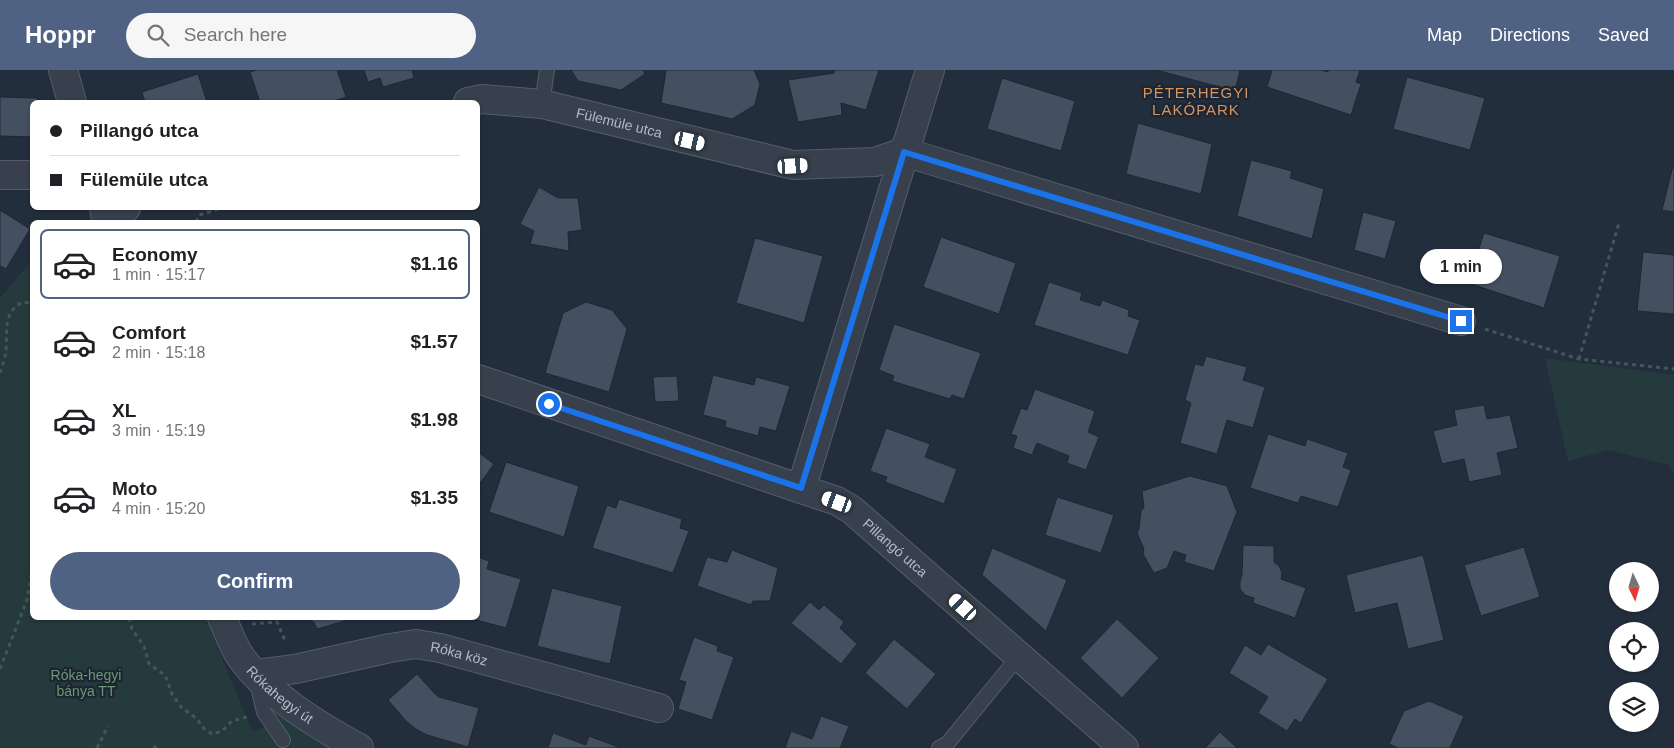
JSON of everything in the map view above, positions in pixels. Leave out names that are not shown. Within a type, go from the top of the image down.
[{"type":"street","points":[[62,70],[71,100]]},
{"type":"street","points":[[801,488],[930,70]]},
{"type":"street","name":"Fülemüle utca","points":[[477,100],[542,104],[793,166],[875,162],[904,152]]},
{"type":"street","points":[[904,152],[1461,321]]},
{"type":"street","points":[[0,175],[30,175]]},
{"type":"street","name":"Pillangó utca","points":[[480,381],[801,488],[852,510],[1124,748]]},
{"type":"street","name":"Rókahegyi út","points":[[235,621],[232,641],[240,657],[255,674],[288,703],[324,728],[359,748]]},
{"type":"street","name":"Róka köz","points":[[255,674],[295,669],[416,644],[440,648],[659,708]]},
{"type":"lane","points":[[542,104],[547,70]]},
{"type":"lane","points":[[939,748],[947,744],[1019,656]]},
{"type":"lane","points":[[255,674],[264,712],[283,740]]},
{"type":"path","points":[[197,220],[199,215],[215,210]]},
{"type":"path","points":[[1579,359],[1619,223]]},
{"type":"path","points":[[0,373],[6,351],[6,326],[11,310],[23,302],[30,303]]},
{"type":"path","points":[[1461,321],[1579,359],[1674,369]]},
{"type":"path","points":[[0,669],[26,600],[30,581]]},
{"type":"path","points":[[130,620],[132,629],[144,646],[149,664],[165,675],[172,694],[181,707],[196,718],[206,731],[213,734],[222,731],[232,721],[264,712]]},
{"type":"path","points":[[235,621],[261,624],[277,622],[295,669]]},
{"type":"path","points":[[97,748],[108,726]]},
{"type":"green space","name":"Róka-hegyi bánya TT","points":[[30,262],[30,620],[206,620],[252,731],[269,726],[269,714],[277,713],[328,748],[0,748],[0,298]]},
{"type":"green space","points":[[1545,358],[1674,375],[1674,475],[1669,465],[1608,450],[1568,461]]},
{"type":"building","points":[[257,70],[337,70],[346,97],[337,100],[259,100],[250,72]]},
{"type":"building","points":[[364,70],[412,70],[414,78],[383,87],[380,78],[368,82]]},
{"type":"building","points":[[571,70],[643,70],[645,74],[621,90],[578,81]]},
{"type":"building","points":[[666,70],[754,70],[760,84],[755,105],[732,119],[661,103]]},
{"type":"building","points":[[835,70],[879,70],[866,110],[841,103],[842,115],[798,122],[788,80],[834,73]]},
{"type":"building","points":[[1156,70],[1240,70],[1235,91]]},
{"type":"building","points":[[1272,70],[1321,70],[1328,72],[1328,70],[1360,70],[1356,82],[1361,84],[1351,115],[1267,87]]},
{"type":"building","points":[[198,74],[206,100],[144,100],[142,92]]},
{"type":"building","points":[[1407,77],[1485,98],[1470,150],[1393,129]]},
{"type":"building","points":[[1002,78],[1075,101],[1061,151],[987,129]]},
{"type":"building","points":[[0,97],[37,98],[37,100],[30,100],[30,137],[0,136]]},
{"type":"building","points":[[1138,123],[1212,144],[1201,194],[1126,174]]},
{"type":"building","points":[[1251,160],[1292,171],[1290,178],[1324,189],[1312,239],[1237,216]]},
{"type":"building","points":[[1674,162],[1674,212],[1662,210]]},
{"type":"building","points":[[539,187],[558,198],[578,198],[582,230],[568,232],[569,251],[530,244],[534,231],[520,224]]},
{"type":"building","points":[[0,210],[30,229],[6,269],[0,266]]},
{"type":"building","points":[[1363,212],[1396,221],[1385,259],[1354,250]]},
{"type":"building","points":[[1484,233],[1560,256],[1544,308],[1468,283]]},
{"type":"building","points":[[941,237],[1016,263],[999,314],[923,287]]},
{"type":"building","points":[[755,238],[823,256],[804,323],[736,303]]},
{"type":"building","points":[[1643,252],[1674,255],[1674,314],[1637,311]]},
{"type":"building","points":[[1049,282],[1082,293],[1080,300],[1100,306],[1102,300],[1129,310],[1128,316],[1140,320],[1128,355],[1034,325]]},
{"type":"building","points":[[586,302],[612,310],[627,329],[609,392],[545,373],[563,313]]},
{"type":"building","points":[[894,324],[981,353],[964,399],[952,395],[950,399],[892,381],[894,376],[879,370]]},
{"type":"building","points":[[1206,356],[1247,367],[1243,380],[1265,387],[1253,428],[1227,420],[1217,454],[1180,443],[1191,403],[1185,400],[1195,364],[1203,366]]},
{"type":"building","points":[[713,375],[754,385],[756,377],[790,386],[776,431],[760,427],[758,436],[725,427],[726,421],[703,415]]},
{"type":"building","points":[[677,376],[679,401],[655,402],[653,377]]},
{"type":"building","points":[[1035,389],[1095,411],[1088,432],[1099,437],[1086,470],[1067,463],[1069,456],[1037,443],[1032,455],[1013,448],[1017,436],[1011,434],[1021,408],[1027,410]]},
{"type":"building","points":[[1484,405],[1487,419],[1510,415],[1518,448],[1497,453],[1502,475],[1469,482],[1464,459],[1442,464],[1433,431],[1457,425],[1454,410]]},
{"type":"building","points":[[886,428],[930,444],[925,457],[957,469],[944,504],[885,482],[887,477],[870,471]]},
{"type":"building","points":[[1268,434],[1305,446],[1307,439],[1348,453],[1343,467],[1351,470],[1338,507],[1301,496],[1298,503],[1250,488]]},
{"type":"building","points":[[480,454],[494,464],[480,483]]},
{"type":"building","points":[[506,462],[579,486],[564,537],[489,512]]},
{"type":"building","points":[[1190,476],[1227,486],[1237,512],[1214,571],[1184,562],[1186,555],[1174,551],[1167,568],[1154,573],[1143,554],[1144,549],[1137,533],[1141,511],[1144,508],[1142,491]]},
{"type":"building","points":[[1057,497],[1114,515],[1101,553],[1045,535]]},
{"type":"building","points":[[619,499],[682,519],[680,528],[689,531],[673,573],[592,548],[607,505],[616,508]]},
{"type":"building","points":[[1243,545],[1274,546],[1274,562],[1279,566],[1282,573],[1281,579],[1306,588],[1295,618],[1253,603],[1254,598],[1245,595],[1240,589]]},
{"type":"building","points":[[1524,547],[1540,597],[1481,616],[1464,565]]},
{"type":"building","points":[[992,548],[1067,580],[1046,631],[982,575]]},
{"type":"building","points":[[732,550],[778,568],[770,601],[753,601],[751,605],[697,586],[707,557],[727,562]]},
{"type":"building","points":[[1423,555],[1444,640],[1408,649],[1397,603],[1355,613],[1346,575]]},
{"type":"building","points":[[480,558],[489,561],[487,569],[521,579],[506,628],[476,620],[480,620]]},
{"type":"building","points":[[552,588],[622,606],[610,664],[537,646]]},
{"type":"building","points":[[810,602],[819,610],[824,605],[844,622],[840,628],[857,644],[841,664],[791,623]]},
{"type":"building","points":[[1117,619],[1159,658],[1122,698],[1080,658]]},
{"type":"building","points":[[311,620],[348,620],[317,629],[314,622]]},
{"type":"building","points":[[694,637],[718,646],[717,651],[734,657],[712,720],[678,709],[686,682],[679,680]]},
{"type":"building","points":[[894,639],[936,674],[907,709],[865,673]]},
{"type":"building","points":[[1268,644],[1328,679],[1301,723],[1295,719],[1287,731],[1258,713],[1268,697],[1229,673],[1245,645],[1261,655]]},
{"type":"building","points":[[417,674],[439,697],[479,708],[468,747],[427,735],[416,729],[406,721],[388,700]]},
{"type":"building","points":[[1429,701],[1464,716],[1450,748],[1398,748],[1389,744],[1404,711]]},
{"type":"building","points":[[821,716],[849,726],[840,748],[785,748],[791,731],[812,739]]},
{"type":"building","points":[[1220,732],[1237,748],[1205,748]]},
{"type":"building","points":[[553,733],[586,745],[589,736],[621,748],[548,748]]},
{"type":"district","name":"PÉTERHEGYI LAKÓPARK","points":[[1196,102]]},
{"type":"route","points":[[549,404],[801,488],[904,152],[1461,321]]}]
